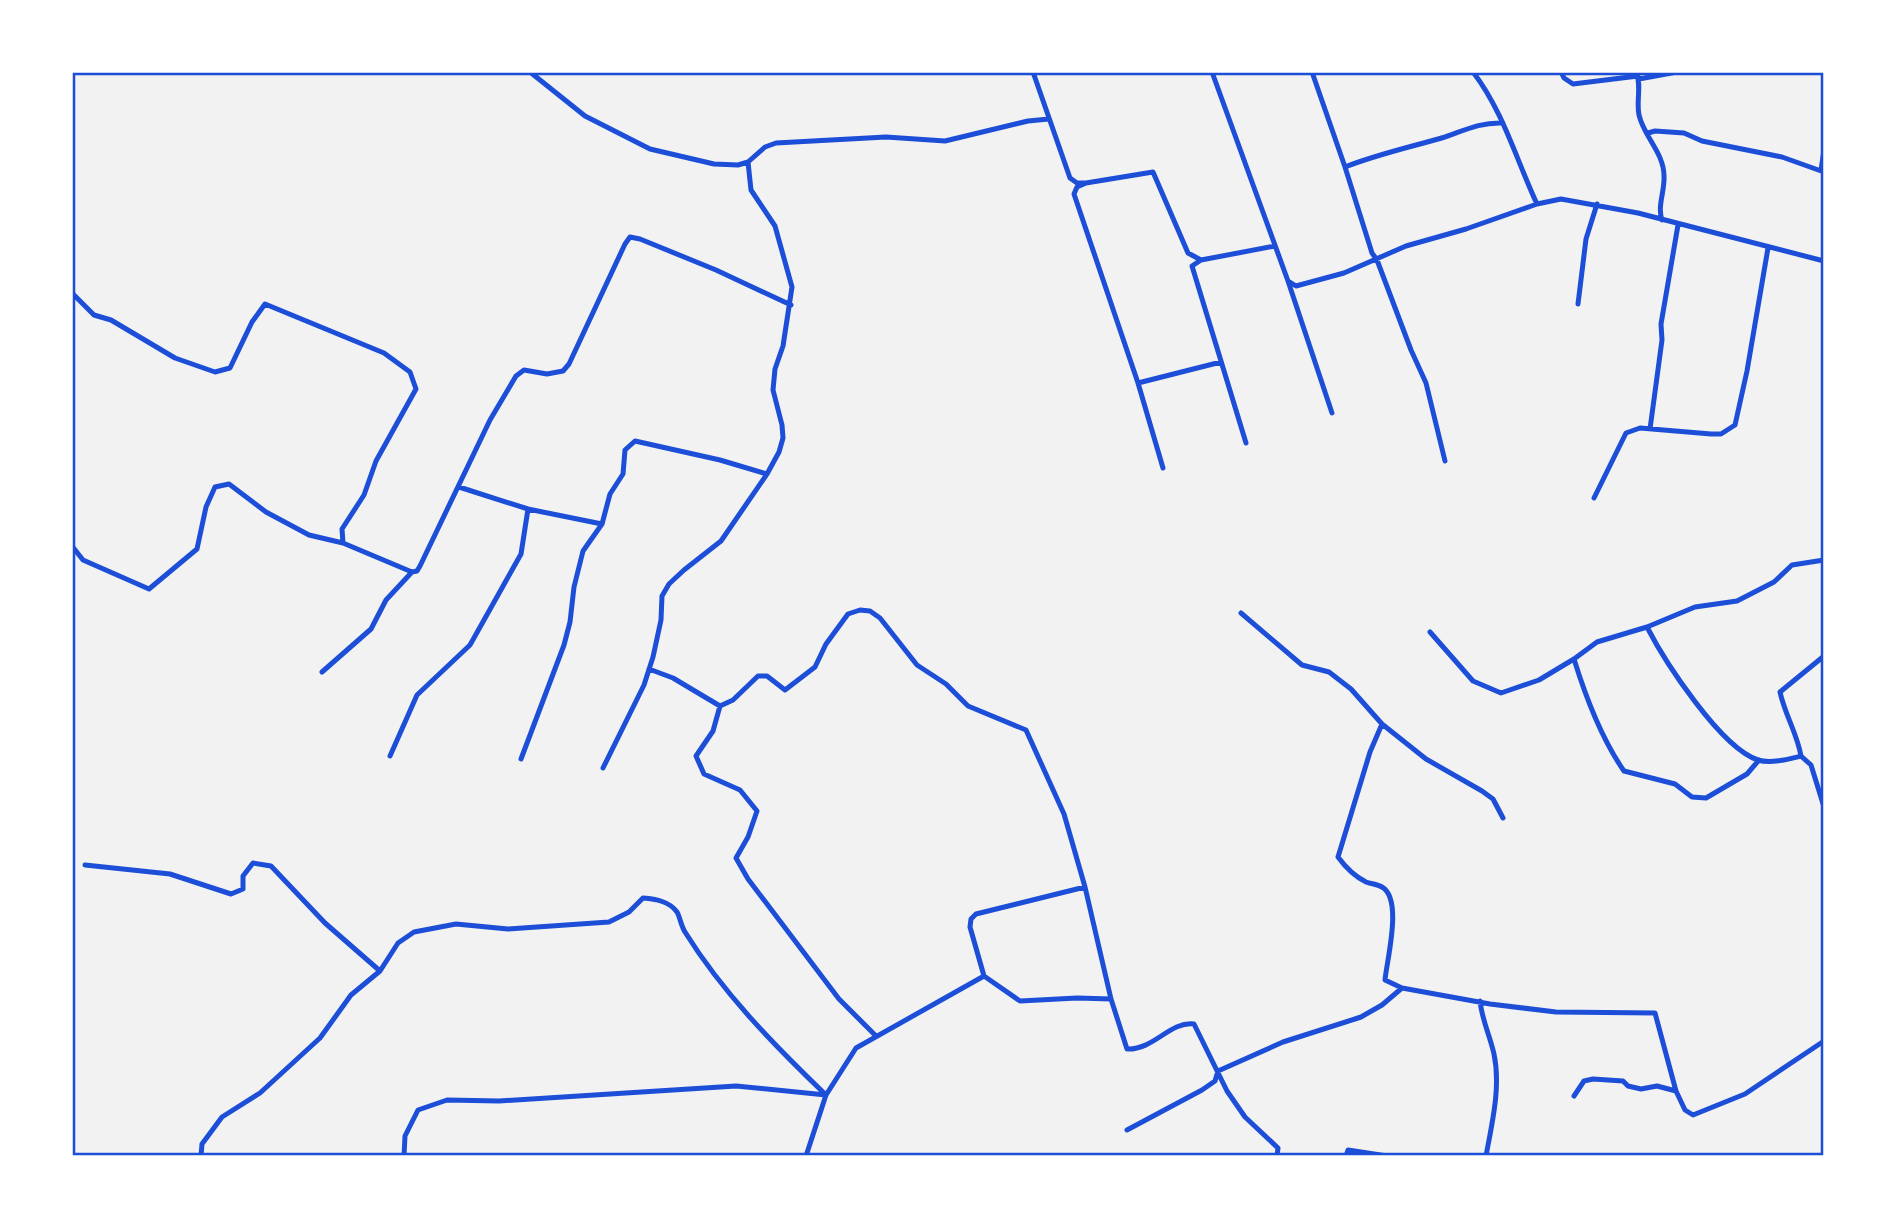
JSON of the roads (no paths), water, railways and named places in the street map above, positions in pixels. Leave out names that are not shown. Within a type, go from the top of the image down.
[{"type":"street","points":[[530,72],[585,116],[650,149],[714,164],[738,165],[748,162],[765,147],[776,143],[886,137],[945,141],[1028,121],[1049,119]]},
{"type":"street","points":[[1033,72],[1070,178],[1077,183],[1086,183],[1153,172],[1188,253],[1201,260]]},
{"type":"street","points":[[1212,72],[1288,281],[1332,413]]},
{"type":"street","points":[[1312,72],[1372,253],[1426,383],[1445,461]]},
{"type":"street","points":[[1473,72],[1486,89],[1503,123],[1537,204]]},
{"type":"street","points":[[1561,72],[1564,78],[1573,84],[1677,72]]},
{"type":"street","points":[[1638,75],[1640,116],[1659,156],[1664,177],[1660,214],[1662,220]]},
{"type":"street","points":[[1345,167],[1479,124],[1503,123]]},
{"type":"street","points":[[1648,133],[1684,133],[1702,141],[1782,157],[1822,171],[1824,150]]},
{"type":"street","points":[[603,768],[649,669],[660,620],[662,596],[669,584],[684,570],[721,541],[767,474],[783,438],[773,390],[775,369],[783,346],[791,305],[792,287],[775,226],[751,190],[748,162]]},
{"type":"street","points":[[1086,183],[1077,187],[1074,194],[1138,383],[1163,468]]},
{"type":"street","points":[[1288,281],[1296,286],[1344,273],[1406,246],[1466,229],[1537,204],[1561,199],[1597,204],[1824,261]]},
{"type":"street","points":[[1578,304],[1586,239],[1597,204]]},
{"type":"street","points":[[1650,429],[1662,340],[1661,324],[1678,225]]},
{"type":"street","points":[[322,671],[371,629],[386,600],[417,570],[490,420],[516,376],[524,370],[558,374],[569,364],[630,237],[716,270],[791,305]]},
{"type":"street","points":[[1247,443],[1192,270],[1195,262],[1201,260],[1275,246]]},
{"type":"street","points":[[1594,498],[1626,433],[1640,428],[1712,434],[1721,433],[1735,425],[1750,358],[1768,248]]},
{"type":"street","points":[[72,293],[94,315],[111,320],[175,358],[215,372],[230,368],[252,321],[265,304],[384,353],[410,372],[416,389],[376,461],[364,495],[342,529],[343,543]]},
{"type":"street","points":[[1138,383],[1221,362]]},
{"type":"street","points":[[521,759],[565,645],[583,551],[602,524],[610,494],[623,474],[625,450],[635,441],[720,460],[767,474]]},
{"type":"street","points":[[72,546],[83,560],[149,589],[197,549],[206,507],[215,486],[229,484],[266,512],[309,535],[343,543],[412,572]]},
{"type":"street","points":[[459,487],[528,509],[602,524]]},
{"type":"street","points":[[390,757],[417,695],[470,645],[521,554],[528,509]]},
{"type":"street","points":[[1430,632],[1474,681],[1501,693],[1539,680],[1597,642],[1647,627],[1695,607],[1737,601],[1774,582],[1792,565],[1824,559]]},
{"type":"street","points":[[876,1036],[839,999],[748,879],[736,858],[748,837],[757,811],[740,790],[704,774],[696,756],[713,731],[720,706],[733,700],[758,676],[767,676],[785,690],[815,667],[826,644],[848,614],[860,610],[870,611],[880,618],[917,665],[946,684],[968,706],[1026,730],[1064,814],[1111,999],[1127,1049],[1139,1049],[1185,1023],[1194,1024],[1227,1091],[1245,1117],[1278,1148],[1277,1156]]},
{"type":"street","points":[[1241,613],[1303,665],[1329,672],[1351,689],[1382,724],[1426,759],[1482,790],[1493,799],[1503,818]]},
{"type":"street","points":[[1647,627],[1659,650],[1712,723],[1736,748],[1759,760],[1784,760],[1801,756]]},
{"type":"street","points":[[1824,656],[1780,692],[1783,707],[1798,737],[1801,756],[1811,765],[1824,807]]},
{"type":"street","points":[[1574,659],[1609,751],[1624,771],[1675,785],[1692,797],[1706,799],[1747,774],[1759,760]]},
{"type":"street","points":[[649,669],[673,678],[720,706]]},
{"type":"street","points":[[1382,724],[1370,752],[1338,858],[1350,873],[1384,888],[1391,897],[1394,924],[1385,980],[1402,988],[1556,1012],[1655,1013],[1676,1091],[1685,1110],[1693,1115],[1745,1094],[1824,1041]]},
{"type":"street","points":[[85,866],[170,874],[231,894],[243,889],[243,876],[253,863],[271,866],[325,923],[380,971]]},
{"type":"street","points":[[1084,887],[976,914],[971,919],[970,927],[984,976],[1020,1001],[1111,999]]},
{"type":"street","points":[[201,1156],[202,1144],[222,1117],[260,1093],[320,1038],[351,995],[380,971],[398,943],[414,932],[456,924],[508,929],[610,922],[629,912],[643,898],[659,899],[676,910],[684,930],[732,997],[782,1052],[826,1094]]},
{"type":"street","points":[[806,1156],[826,1094],[856,1048],[984,976]]},
{"type":"street","points":[[1127,1130],[1202,1090],[1215,1081],[1218,1071],[1283,1042],[1361,1017],[1382,1005],[1402,988]]},
{"type":"street","points":[[1479,1002],[1495,1066],[1496,1099],[1486,1156]]},
{"type":"street","points":[[1574,1096],[1584,1081],[1593,1079],[1623,1081],[1628,1086],[1641,1089],[1657,1086],[1676,1091]]},
{"type":"street","points":[[404,1156],[405,1136],[418,1110],[447,1100],[499,1101],[736,1086],[826,1094]]},
{"type":"street","points":[[1346,1156],[1348,1150],[1387,1156]]}]
